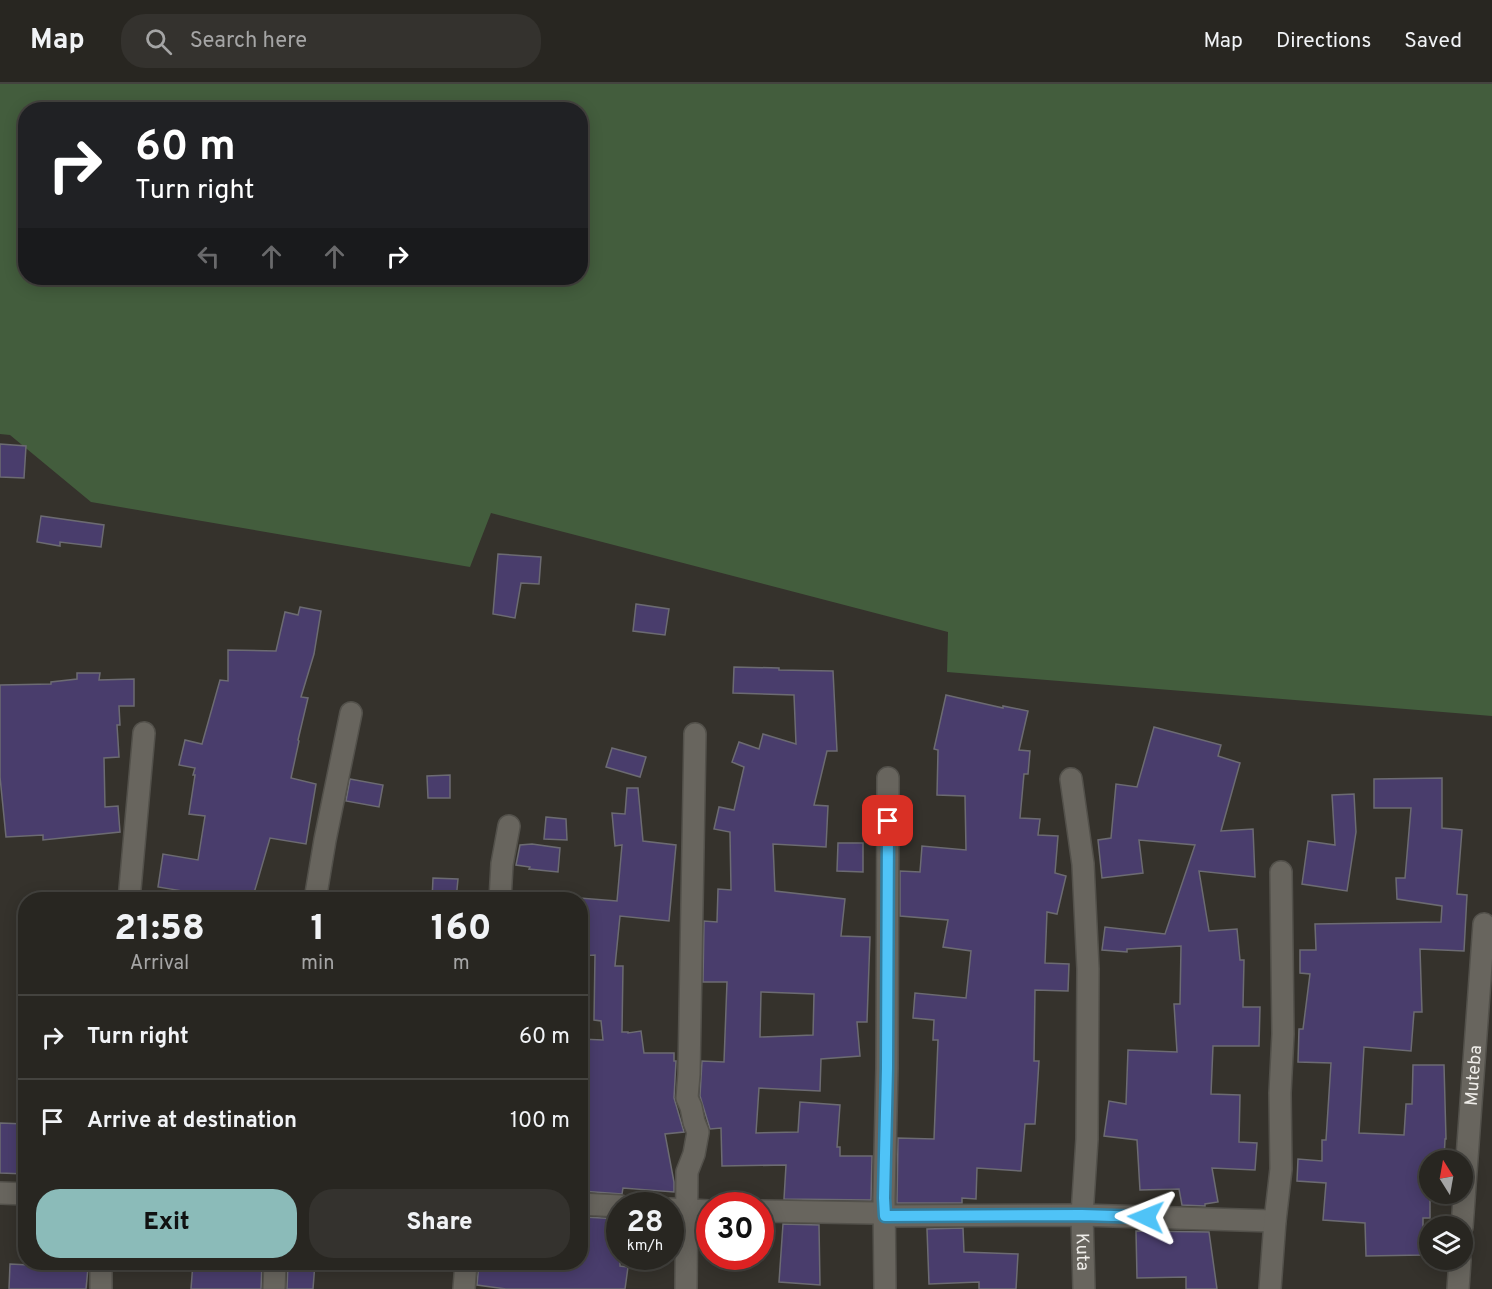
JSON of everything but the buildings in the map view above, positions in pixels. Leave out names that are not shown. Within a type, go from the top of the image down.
[{"type":"street","points":[[316,892],[351,713]]},
{"type":"street","points":[[130,892],[144,734]]},
{"type":"street","points":[[682,1192],[698,1132],[687,1098],[695,734]]},
{"type":"street","points":[[885,1289],[888,777]]},
{"type":"street","name":"Kuta","points":[[1071,778],[1083,864],[1088,969],[1086,1139],[1082,1215],[1084,1289]]},
{"type":"street","points":[[500,892],[502,864],[509,826]]},
{"type":"street","points":[[1270,1289],[1281,1169],[1280,1093],[1283,1034],[1281,872]]},
{"type":"street","name":"Muteba","points":[[1463,1216],[1484,924]]},
{"type":"street","points":[[0,1193],[18,1194]]},
{"type":"street","points":[[588,1204],[606,1205]]},
{"type":"street","points":[[774,1211],[875,1213],[885,1216],[1082,1215],[1275,1221]]},
{"type":"street","points":[[684,1269],[686,1289]]},
{"type":"street","points":[[101,1270],[101,1289]]},
{"type":"street","points":[[274,1289],[275,1270]]},
{"type":"street","points":[[464,1289],[465,1270]]},
{"type":"street","points":[[1458,1289],[1459,1270]]},
{"type":"green space","points":[[0,84],[1492,84],[1492,716],[947,672],[948,632],[491,513],[470,567],[91,502],[10,435],[0,434]]},
{"type":"route","points":[[888,821],[885,1216],[1146,1217]]}]
